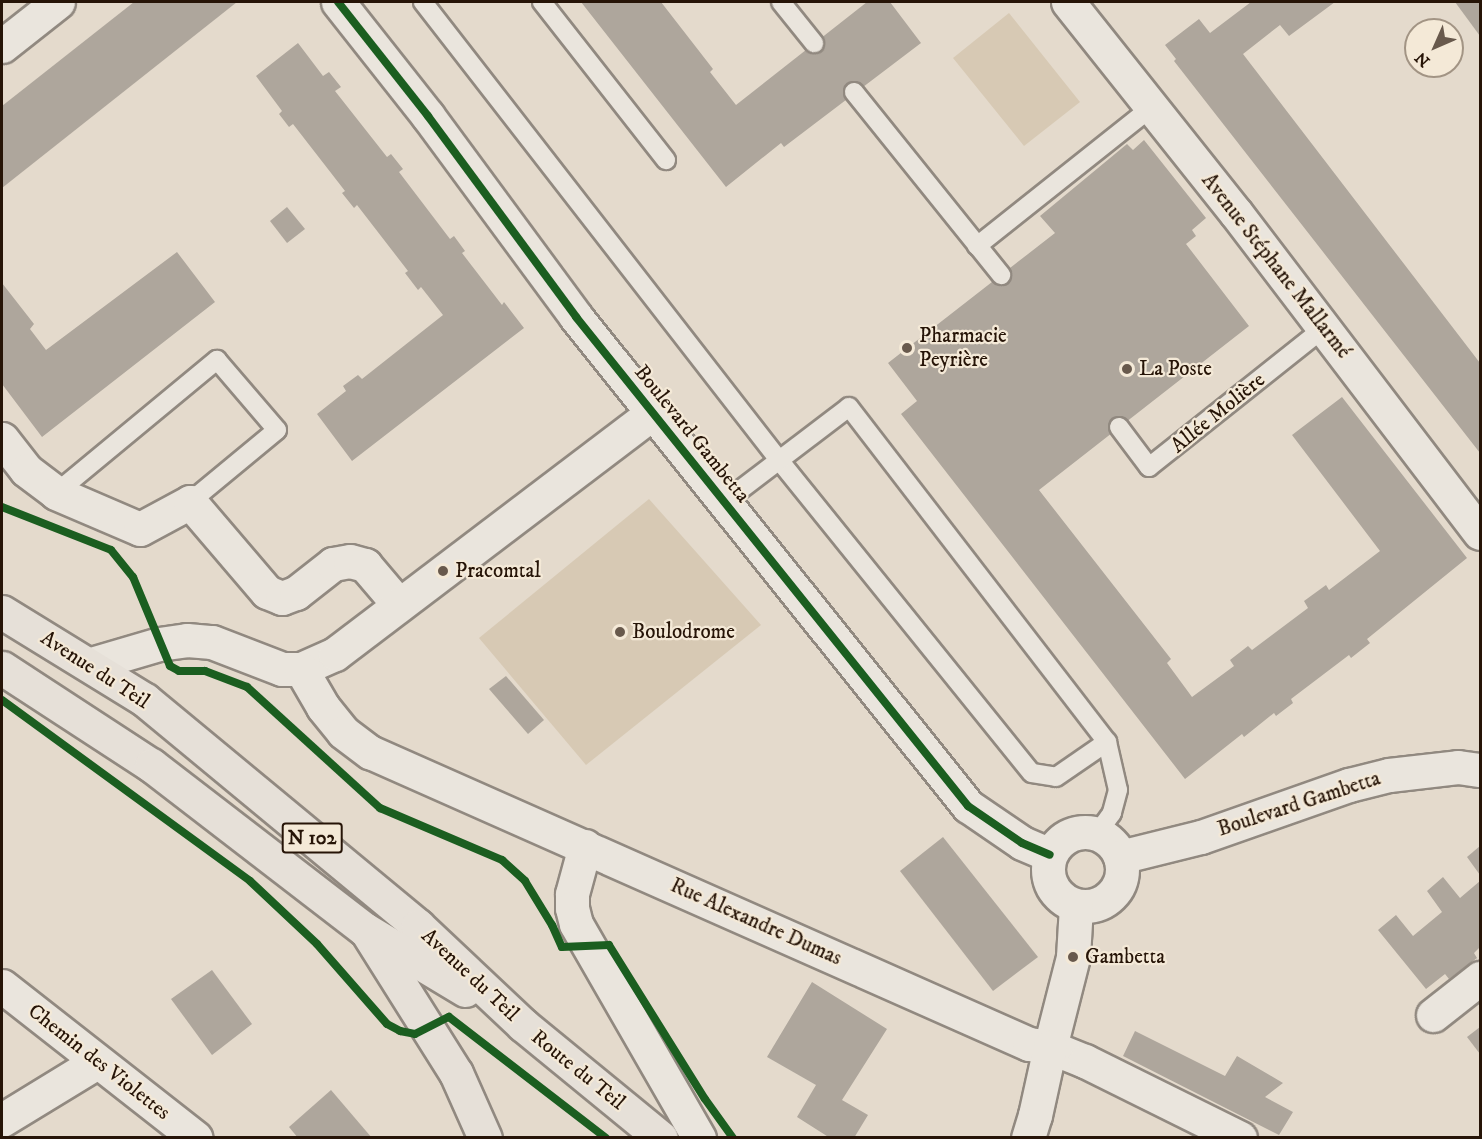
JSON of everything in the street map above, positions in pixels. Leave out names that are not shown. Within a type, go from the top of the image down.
[{"type":"main road","name":"Avenue du Teil","points":[[2,612],[91,664],[145,700],[409,918],[523,1025]]},
{"type":"main road","name":"Avenue du Teil","points":[[2,668],[151,765],[364,929],[523,1025]]},
{"type":"main road","points":[[364,929],[445,1054],[485,1137]]},
{"type":"main road","name":"Route du Teil","points":[[523,1025],[661,1137]]},
{"type":"street","name":"Boulevard Gambetta","points":[[338,2],[428,116],[576,317],[968,806],[1022,843],[1050,855]]},
{"type":"street","name":"Avenue Stéphane Mallarmé","points":[[1068,2],[1325,327],[1480,533]]},
{"type":"street","points":[[2,46],[41,6]]},
{"type":"street","name":"Boulevard Gambetta","points":[[302,669],[335,654],[652,413]]},
{"type":"street","points":[[2,439],[26,470],[56,493],[140,529],[190,502],[267,592],[282,598],[296,593],[333,564],[350,561],[365,565],[399,605]]},
{"type":"street","points":[[91,664],[159,644],[187,640],[212,642],[282,669],[302,669]]},
{"type":"street","name":"Rue Alexandre Dumas","points":[[302,669],[323,707],[344,732],[370,752],[1029,1044],[1050,1047],[1085,1061],[1240,1137]]},
{"type":"street","name":"Boulevard Gambetta","points":[[1120,857],[1201,837],[1349,785],[1389,775],[1458,767],[1480,770]]},
{"type":"street","points":[[1083,831],[1097,834],[1107,839],[1120,857],[1121,879],[1108,899],[1087,907],[1076,906],[1054,892],[1047,868],[1050,855],[1058,843],[1069,835],[1083,831]]},
{"type":"street","points":[[585,846],[572,894],[572,908],[576,924],[699,1137]]},
{"type":"street","points":[[1028,1137],[1074,957],[1076,906]]},
{"type":"street","points":[[1433,1015],[1480,978]]},
{"type":"street","name":"Chemin des Violettes","points":[[2,987],[196,1137]]},
{"type":"street","points":[[2,1120],[97,1062]]},
{"type":"lane","points":[[423,2],[779,460],[1032,773],[1056,777],[1107,742]]},
{"type":"lane","points":[[542,2],[666,160]]},
{"type":"lane","points":[[782,2],[814,43]]},
{"type":"lane","points":[[854,92],[1001,275]]},
{"type":"lane","points":[[977,246],[1152,107]]},
{"type":"lane","name":"Allée Molière","points":[[1119,427],[1149,467],[1325,327]]},
{"type":"lane","points":[[56,493],[217,360],[276,430],[190,502]]},
{"type":"lane","points":[[723,502],[849,407],[1107,742],[1118,790],[1112,813],[1097,834]]},
{"type":"shaded area","points":[[1009,13],[1080,102],[1024,146],[953,58]]},
{"type":"shaded area","name":"Boulodrome","points":[[649,499],[761,625],[586,765],[479,638]]},
{"type":"building","points":[[134,2],[237,2],[2,188],[2,106]]},
{"type":"building","points":[[581,2],[661,2],[713,69],[710,72],[736,105],[867,2],[890,2],[921,43],[784,147],[781,143],[726,187]]},
{"type":"building","points":[[1251,2],[1335,2],[1289,36],[1280,25],[1243,54],[1480,363],[1480,453],[1174,61],[1176,59],[1165,45],[1199,19],[1210,33]]},
{"type":"building","points":[[1455,2],[1480,2],[1480,36]]},
{"type":"building","points":[[298,43],[323,76],[329,72],[341,87],[335,91],[387,157],[391,154],[403,169],[399,172],[450,239],[454,236],[465,251],[462,253],[502,305],[504,302],[524,328],[352,461],[317,414],[346,391],[343,386],[358,375],[362,379],[443,315],[421,287],[418,290],[405,273],[408,271],[357,205],[354,208],[342,193],[345,191],[293,124],[289,127],[279,114],[282,111],[256,76]]},
{"type":"building","points":[[1144,140],[1206,218],[1192,230],[1196,236],[1186,244],[1249,326],[1039,490],[1171,659],[1167,663],[1192,697],[1234,666],[1230,660],[1248,646],[1252,650],[1308,608],[1304,601],[1326,585],[1329,590],[1380,551],[1292,435],[1342,397],[1467,558],[1367,639],[1370,643],[1351,658],[1349,655],[1291,699],[1293,703],[1276,716],[1274,713],[1244,737],[1242,734],[1185,779],[901,414],[917,401],[888,363],[1055,233],[1040,216],[1127,144],[1133,150]]},
{"type":"building","points":[[287,207],[305,229],[287,243],[270,221]]},
{"type":"building","points":[[177,252],[215,302],[42,437],[2,384],[2,283],[34,324],[30,329],[46,350]]},
{"type":"building","points":[[506,676],[544,720],[528,734],[489,689]]},
{"type":"building","points":[[943,837],[1038,957],[993,991],[900,871]]},
{"type":"building","points":[[1480,846],[1480,875],[1467,857]]},
{"type":"building","points":[[1443,877],[1460,898],[1480,881],[1480,947],[1474,953],[1477,958],[1449,979],[1445,974],[1426,989],[1378,930],[1396,915],[1413,936],[1442,912],[1427,891]]},
{"type":"building","points":[[212,970],[252,1024],[212,1055],[171,999]]},
{"type":"building","points":[[812,982],[887,1029],[842,1100],[868,1115],[854,1138],[830,1138],[797,1117],[816,1085],[767,1057]]},
{"type":"building","points":[[1480,1027],[1480,1054],[1467,1037]]},
{"type":"building","points":[[1135,1031],[1225,1076],[1237,1056],[1283,1083],[1265,1097],[1293,1112],[1279,1135],[1123,1056]]},
{"type":"building","points":[[331,1090],[372,1138],[298,1138],[289,1127]]},
{"type":"cycle path","points":[[338,2],[428,116],[576,317],[968,806],[1022,843],[1050,855]]},
{"type":"cycle path","points":[[2,507],[111,550],[133,577],[170,666],[179,671],[205,671],[247,687],[380,808],[502,860],[525,881],[552,925],[562,947],[609,945],[705,1099],[733,1138]]},
{"type":"cycle path","points":[[2,700],[250,881],[317,944],[387,1024],[400,1031],[415,1034],[449,1017],[606,1138]]},
{"type":"place","name":"Pharmacie Peyrière","points":[[907,348]]},
{"type":"place","name":"La Poste","points":[[1127,369]]},
{"type":"place","name":"Pracomtal","points":[[443,571]]},
{"type":"place","name":"Boulodrome","points":[[620,632]]},
{"type":"place","name":"Gambetta","points":[[1073,957]]}]
